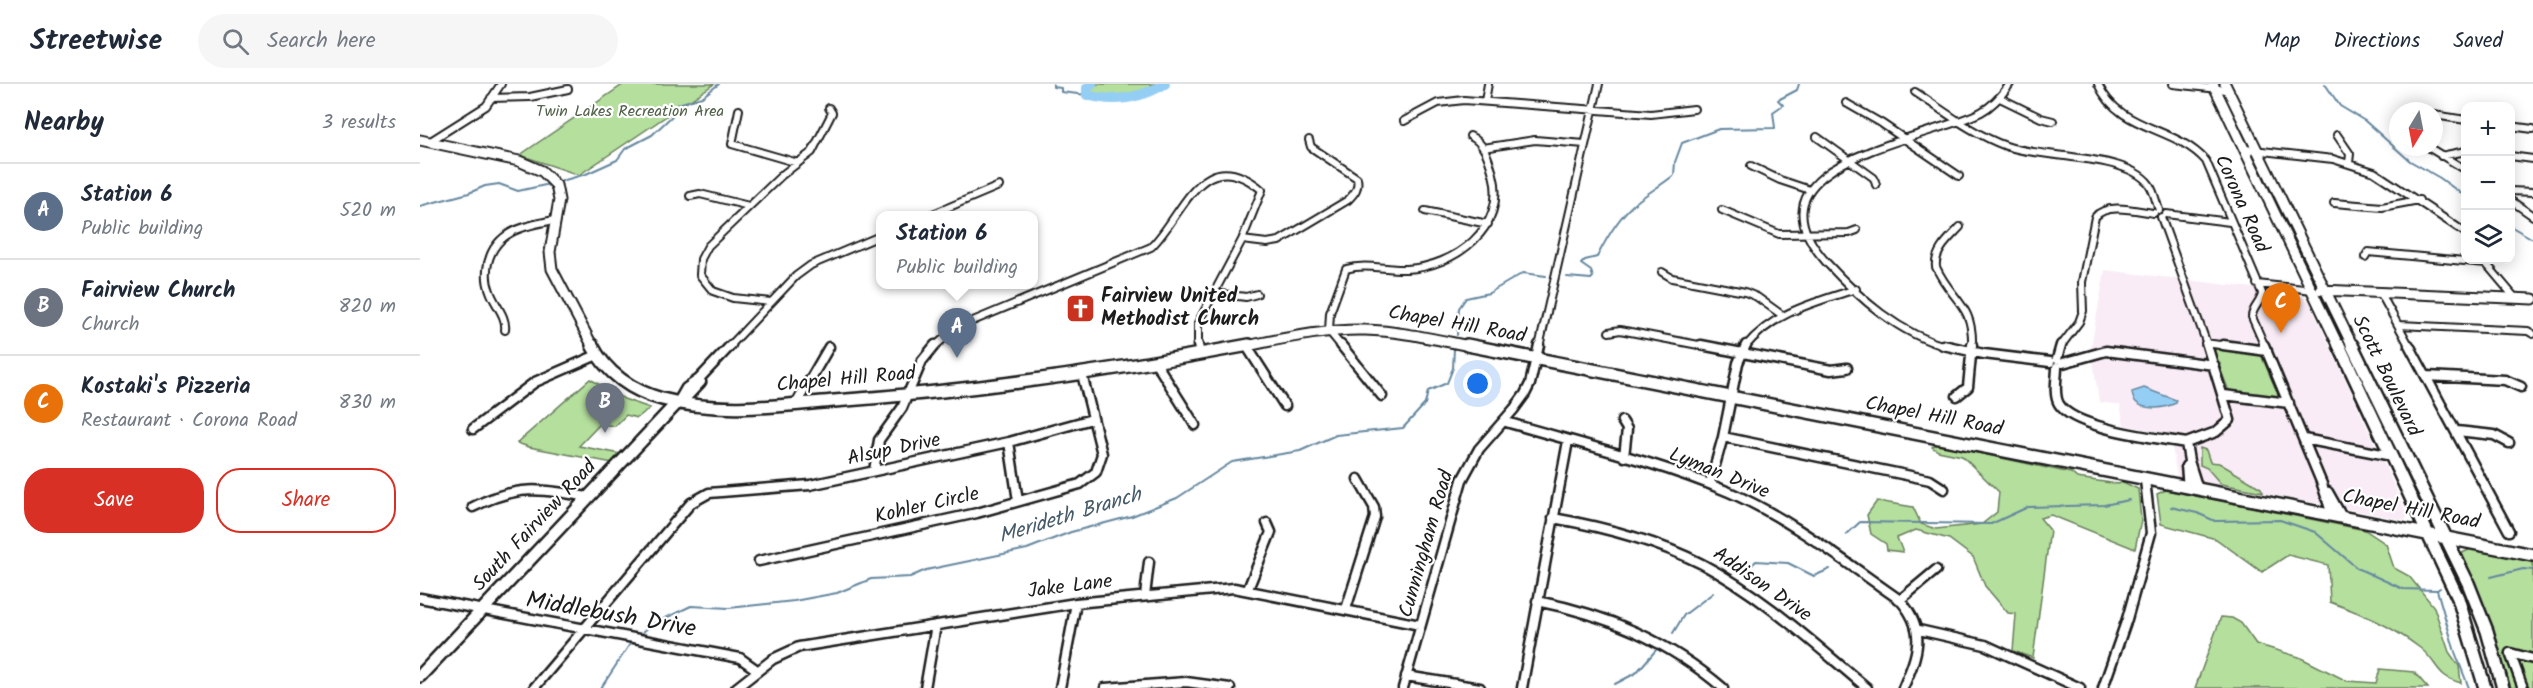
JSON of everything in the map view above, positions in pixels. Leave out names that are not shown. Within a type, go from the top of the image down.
[{"type":"street","points":[[424,141],[479,111],[501,84]]},
{"type":"street","points":[[1485,100],[1488,84]]},
{"type":"street","name":"Cunningham Road","points":[[1403,688],[1465,469],[1484,442],[1506,422],[1522,402],[1530,384],[1599,84]]},
{"type":"street","points":[[2010,84],[2000,98],[1981,112],[1830,170],[1810,190],[1803,212],[1807,235],[1816,250],[1887,316],[1917,337],[1934,344],[2057,363],[2079,361],[2089,353],[2106,351],[2214,365]]},
{"type":"street","name":"Corona Road","points":[[2098,84],[2104,99],[2121,114],[2202,155],[2258,284],[2262,297],[2252,312],[2252,317],[2337,516]]},
{"type":"street","points":[[2173,84],[2218,86]]},
{"type":"street","name":"Scott Boulevard","points":[[2218,86],[2318,290],[2458,598],[2485,688]]},
{"type":"street","points":[[491,99],[533,98],[568,89]]},
{"type":"street","points":[[1915,92],[1994,141],[2024,152],[2128,168],[2149,184],[2160,214],[2205,343],[2214,365],[2230,420],[2218,431],[2186,443],[2094,425],[2067,414],[2057,398],[2057,363],[2062,340],[2079,323],[2083,313],[2082,285],[2095,217],[2099,212],[2113,209],[2160,214],[2230,222]]},
{"type":"street","points":[[2000,98],[2041,118],[2053,121]]},
{"type":"street","points":[[1404,121],[1438,103],[1485,100],[1651,114],[1694,109]]},
{"type":"street","points":[[1845,103],[1959,176]]},
{"type":"street","points":[[771,302],[733,298],[712,291],[700,275],[701,259],[708,246],[749,206],[812,152],[832,113],[829,108]]},
{"type":"street","points":[[739,110],[732,144],[798,163]]},
{"type":"street","points":[[2443,116],[2461,119]]},
{"type":"street","points":[[2515,127],[2533,129]]},
{"type":"street","points":[[2337,135],[2350,154],[2349,163]]},
{"type":"street","points":[[1382,396],[1329,332],[1330,313],[1346,269],[1354,265],[1394,269],[1422,267],[1445,261],[1470,245],[1488,224],[1495,204],[1496,184],[1483,148],[1476,138],[1470,136]]},
{"type":"street","points":[[1817,137],[1874,178],[1876,185]]},
{"type":"street","points":[[1242,240],[1268,243],[1279,241],[1348,200],[1357,191],[1359,185],[1357,178],[1311,147],[1309,140]]},
{"type":"street","points":[[1483,148],[1535,140],[1586,144]]},
{"type":"street","name":"Chapel Hill Road","points":[[424,141],[519,161],[534,166],[549,176],[556,185],[559,200],[550,252],[552,269],[597,355],[623,382],[662,399],[732,409],[908,396],[1156,363],[1246,345],[1329,332],[1363,330],[1404,333],[2533,555]]},
{"type":"street","points":[[2251,150],[2349,163],[2374,172],[2461,229]]},
{"type":"street","points":[[2443,156],[2461,152]]},
{"type":"street","points":[[2441,156],[2461,167]]},
{"type":"street","points":[[2515,157],[2533,159]]},
{"type":"street","points":[[1751,166],[1780,180],[1810,190]]},
{"type":"street","points":[[874,471],[879,440],[908,396],[922,361],[936,344],[956,328],[1151,248],[1160,241],[1191,192],[1202,179],[1222,174],[1236,175],[1255,183],[1262,190],[1242,240],[1198,323],[1197,341],[1200,354]]},
{"type":"street","points":[[940,211],[999,186]]},
{"type":"street","points":[[2515,191],[2533,192]]},
{"type":"street","points":[[690,196],[700,194],[749,206]]},
{"type":"street","points":[[2334,203],[2382,207],[2420,200]]},
{"type":"street","points":[[2515,203],[2533,216]]},
{"type":"street","points":[[1722,210],[1779,234],[1849,233],[1857,230]]},
{"type":"street","points":[[1425,211],[1488,224]]},
{"type":"street","points":[[505,330],[506,322],[486,281],[488,264],[495,245],[500,238],[519,227],[555,220]]},
{"type":"street","points":[[1957,396],[1968,387],[1972,331],[1967,309],[1936,269],[1935,262],[1946,243],[1960,227]]},
{"type":"street","points":[[678,402],[688,396],[701,382],[699,380],[796,276],[811,265],[876,238]]},
{"type":"street","points":[[2365,257],[2368,252],[2461,259]]},
{"type":"street","points":[[2487,264],[2516,299]]},
{"type":"street","points":[[1662,272],[1672,278],[1745,292],[1757,297],[1782,315]]},
{"type":"street","points":[[2258,284],[2382,294],[2533,299]]},
{"type":"street","points":[[1710,483],[1723,437],[1741,353],[1752,337],[1782,315],[1856,289]]},
{"type":"street","name":"Scott Boulevard","points":[[2318,290],[2468,583],[2487,631],[2503,688]]},
{"type":"street","points":[[1213,293],[1246,297],[1257,294]]},
{"type":"street","points":[[2382,294],[2509,531]]},
{"type":"street","points":[[2399,325],[2528,331],[2533,334]]},
{"type":"street","points":[[1609,332],[1620,330],[1831,370],[1847,368]]},
{"type":"street","points":[[2205,343],[2267,351]]},
{"type":"street","points":[[1246,345],[1285,406]]},
{"type":"street","points":[[796,404],[829,347]]},
{"type":"street","points":[[473,429],[535,382],[597,355]]},
{"type":"street","points":[[1156,363],[1195,425]]},
{"type":"street","points":[[1082,374],[1092,419]]},
{"type":"street","points":[[2427,376],[2505,380],[2521,387]]},
{"type":"street","points":[[2224,395],[2289,403]]},
{"type":"street","name":"South Fairview Road","points":[[420,676],[678,402]]},
{"type":"street","name":"Alsup Drive","points":[[584,629],[691,503],[701,496],[710,493],[810,485],[1009,442],[1092,419]]},
{"type":"street","name":"Kohler Circle","points":[[759,561],[976,513],[1080,484],[1097,472],[1102,462],[1102,454],[1092,419]]},
{"type":"street","points":[[1622,421],[1627,429],[1624,457]]},
{"type":"street","name":"Lyman Drive","points":[[1506,422],[1710,483],[1767,511],[1806,534],[1900,600]]},
{"type":"street","points":[[2457,431],[2494,435],[2510,443]]},
{"type":"street","points":[[1723,437],[1930,480],[1944,489]]},
{"type":"street","points":[[2304,439],[2392,456]]},
{"type":"street","points":[[1521,688],[1568,441]]},
{"type":"street","points":[[1009,442],[1018,501]]},
{"type":"street","points":[[2186,443],[2189,463],[2193,468],[2193,489]]},
{"type":"street","points":[[1346,609],[1375,517],[1374,507],[1358,479]]},
{"type":"street","points":[[2103,688],[2127,619],[2151,533],[2145,480]]},
{"type":"street","points":[[473,507],[509,490],[530,487],[587,497]]},
{"type":"street","name":"Addison Drive","points":[[1553,518],[1633,536],[1703,565],[1769,607],[1867,688]]},
{"type":"street","points":[[1248,589],[1271,532],[1268,523]]},
{"type":"street","points":[[1145,596],[1149,562]]},
{"type":"street","points":[[1903,688],[1919,630],[1912,613],[1900,600],[1936,570]]},
{"type":"street","name":"Jake Lane","points":[[736,688],[757,670],[785,652],[799,647],[1076,603],[1145,596],[1234,588],[1248,589],[1420,625]]},
{"type":"street","name":"Middlebush Drive","points":[[420,598],[740,658],[757,670]]},
{"type":"street","points":[[1537,601],[1572,607],[1636,629],[1678,652],[1723,688]]},
{"type":"street","points":[[1060,688],[1076,603]]},
{"type":"street","points":[[925,688],[936,625]]},
{"type":"street","points":[[534,688],[584,629]]},
{"type":"street","points":[[1919,630],[1984,645],[2079,688]]},
{"type":"street","points":[[2523,688],[2510,653],[2533,659]]},
{"type":"street","points":[[1406,676],[1480,688]]},
{"type":"street","points":[[1105,688],[1186,682],[1230,688]]},
{"type":"shaded area","points":[[2105,270],[2296,293],[2309,301],[2408,516],[2405,520],[2177,477],[2170,434],[2124,425],[2120,405],[2099,402],[2091,347]]},
{"type":"green space","name":"Twin Lakes Recreation Area","points":[[624,84],[714,84],[579,175],[520,155]]},
{"type":"green space","points":[[1092,84],[1165,84],[1137,96],[1106,99],[1087,95],[1087,88]]},
{"type":"green space","points":[[2215,349],[2261,355],[2279,396],[2276,398],[2229,391],[2213,351]]},
{"type":"green space","points":[[590,379],[624,399],[650,408],[637,418],[626,415],[615,426],[600,424],[579,446],[626,455],[618,464],[517,443]]},
{"type":"green space","points":[[1936,444],[2071,473],[2077,478],[2118,484],[2123,482],[2138,489],[2141,520],[2135,549],[2051,515],[2040,518],[2050,530],[2033,658],[2013,651],[2016,614],[2008,613],[1985,586],[1973,557],[1949,539],[1916,530],[1897,538],[1903,552],[1887,550],[1886,544],[1871,534],[1867,515],[1877,501],[1913,507],[1921,524],[1936,529],[1982,524],[1997,512],[1999,492],[1962,456],[1938,451],[1932,447]]},
{"type":"green space","points":[[2200,448],[2206,450],[2210,462],[2219,463],[2261,488],[2263,492],[2221,484],[2207,468],[2200,465]]},
{"type":"green space","points":[[2166,490],[2365,530],[2386,544],[2394,568],[2409,576],[2434,607],[2449,652],[2459,666],[2461,683],[2446,677],[2420,648],[2398,633],[2366,616],[2330,602],[2328,565],[2288,555],[2262,572],[2216,539],[2161,524],[2157,494]]},
{"type":"green space","points":[[2471,549],[2533,560],[2533,688],[2511,688],[2491,626],[2462,553]]},
{"type":"green space","points":[[2221,617],[2232,618],[2241,623],[2256,644],[2299,657],[2347,681],[2376,683],[2380,669],[2414,672],[2428,688],[2195,688]]},
{"type":"water","points":[[2144,388],[2176,400],[2176,403],[2156,408],[2142,406],[2134,399],[2132,392]]},
{"type":"waterway","points":[[558,182],[586,174],[617,160],[625,149],[652,135],[672,116],[678,104],[702,97],[719,84]]},
{"type":"waterway","points":[[1053,84],[1053,87],[1061,88],[1061,92],[1087,95]]},
{"type":"waterway","points":[[1092,84],[1087,88],[1087,95],[1107,99],[1137,96],[1165,84]]},
{"type":"waterway","name":"Merideth Branch","points":[[1567,277],[1591,279],[1593,277],[1591,271],[1581,264],[1585,260],[1597,257],[1615,226],[1632,205],[1674,175],[1675,162],[1682,143],[1719,129],[1775,128],[1773,112],[1783,105],[1778,100],[1797,90],[1799,84]]},
{"type":"waterway","points":[[2325,84],[2340,106],[2365,121],[2410,161],[2461,193]]},
{"type":"waterway","points":[[420,206],[469,193],[485,186],[499,184],[518,191],[550,184]]},
{"type":"waterway","points":[[2515,229],[2533,239]]},
{"type":"waterway","name":"Merideth Branch","points":[[1457,335],[1459,308],[1466,298],[1489,293],[1523,273],[1546,276]]},
{"type":"waterway","name":"Merideth Branch","points":[[642,633],[651,625],[691,606],[729,608],[794,601],[837,593],[871,579],[910,577],[926,570],[1027,549],[1071,532],[1132,516],[1177,498],[1232,462],[1300,451],[1336,435],[1403,428],[1425,404],[1428,391],[1447,383],[1453,368],[1454,349]]},
{"type":"waterway","points":[[1846,535],[1860,522],[1991,524],[2028,507],[2104,505],[2129,500]]},
{"type":"waterway","points":[[2171,507],[2197,513],[2215,521],[2280,520],[2315,532],[2357,568],[2403,589],[2437,590]]},
{"type":"waterway","points":[[1746,571],[1756,561],[1788,563],[1814,576],[1830,569]]},
{"type":"waterway","points":[[2491,577],[2523,569],[2533,570]]},
{"type":"waterway","points":[[2437,590],[2455,652],[2469,688]]},
{"type":"waterway","points":[[1673,633],[1684,615],[1713,593]]},
{"type":"waterway","name":"Merideth Branch","points":[[601,688],[630,644]]},
{"type":"waterway","points":[[1615,684],[1636,673],[1656,650]]},
{"type":"place","name":"Fairview United Methodist Church","points":[[1080,308]]},
{"type":"place","name":"Kostaki's Pizzeria","points":[[2281,333]]},
{"type":"place","name":"Station 6","points":[[957,358]]},
{"type":"place","name":"Fairview Church","points":[[605,433]]}]
